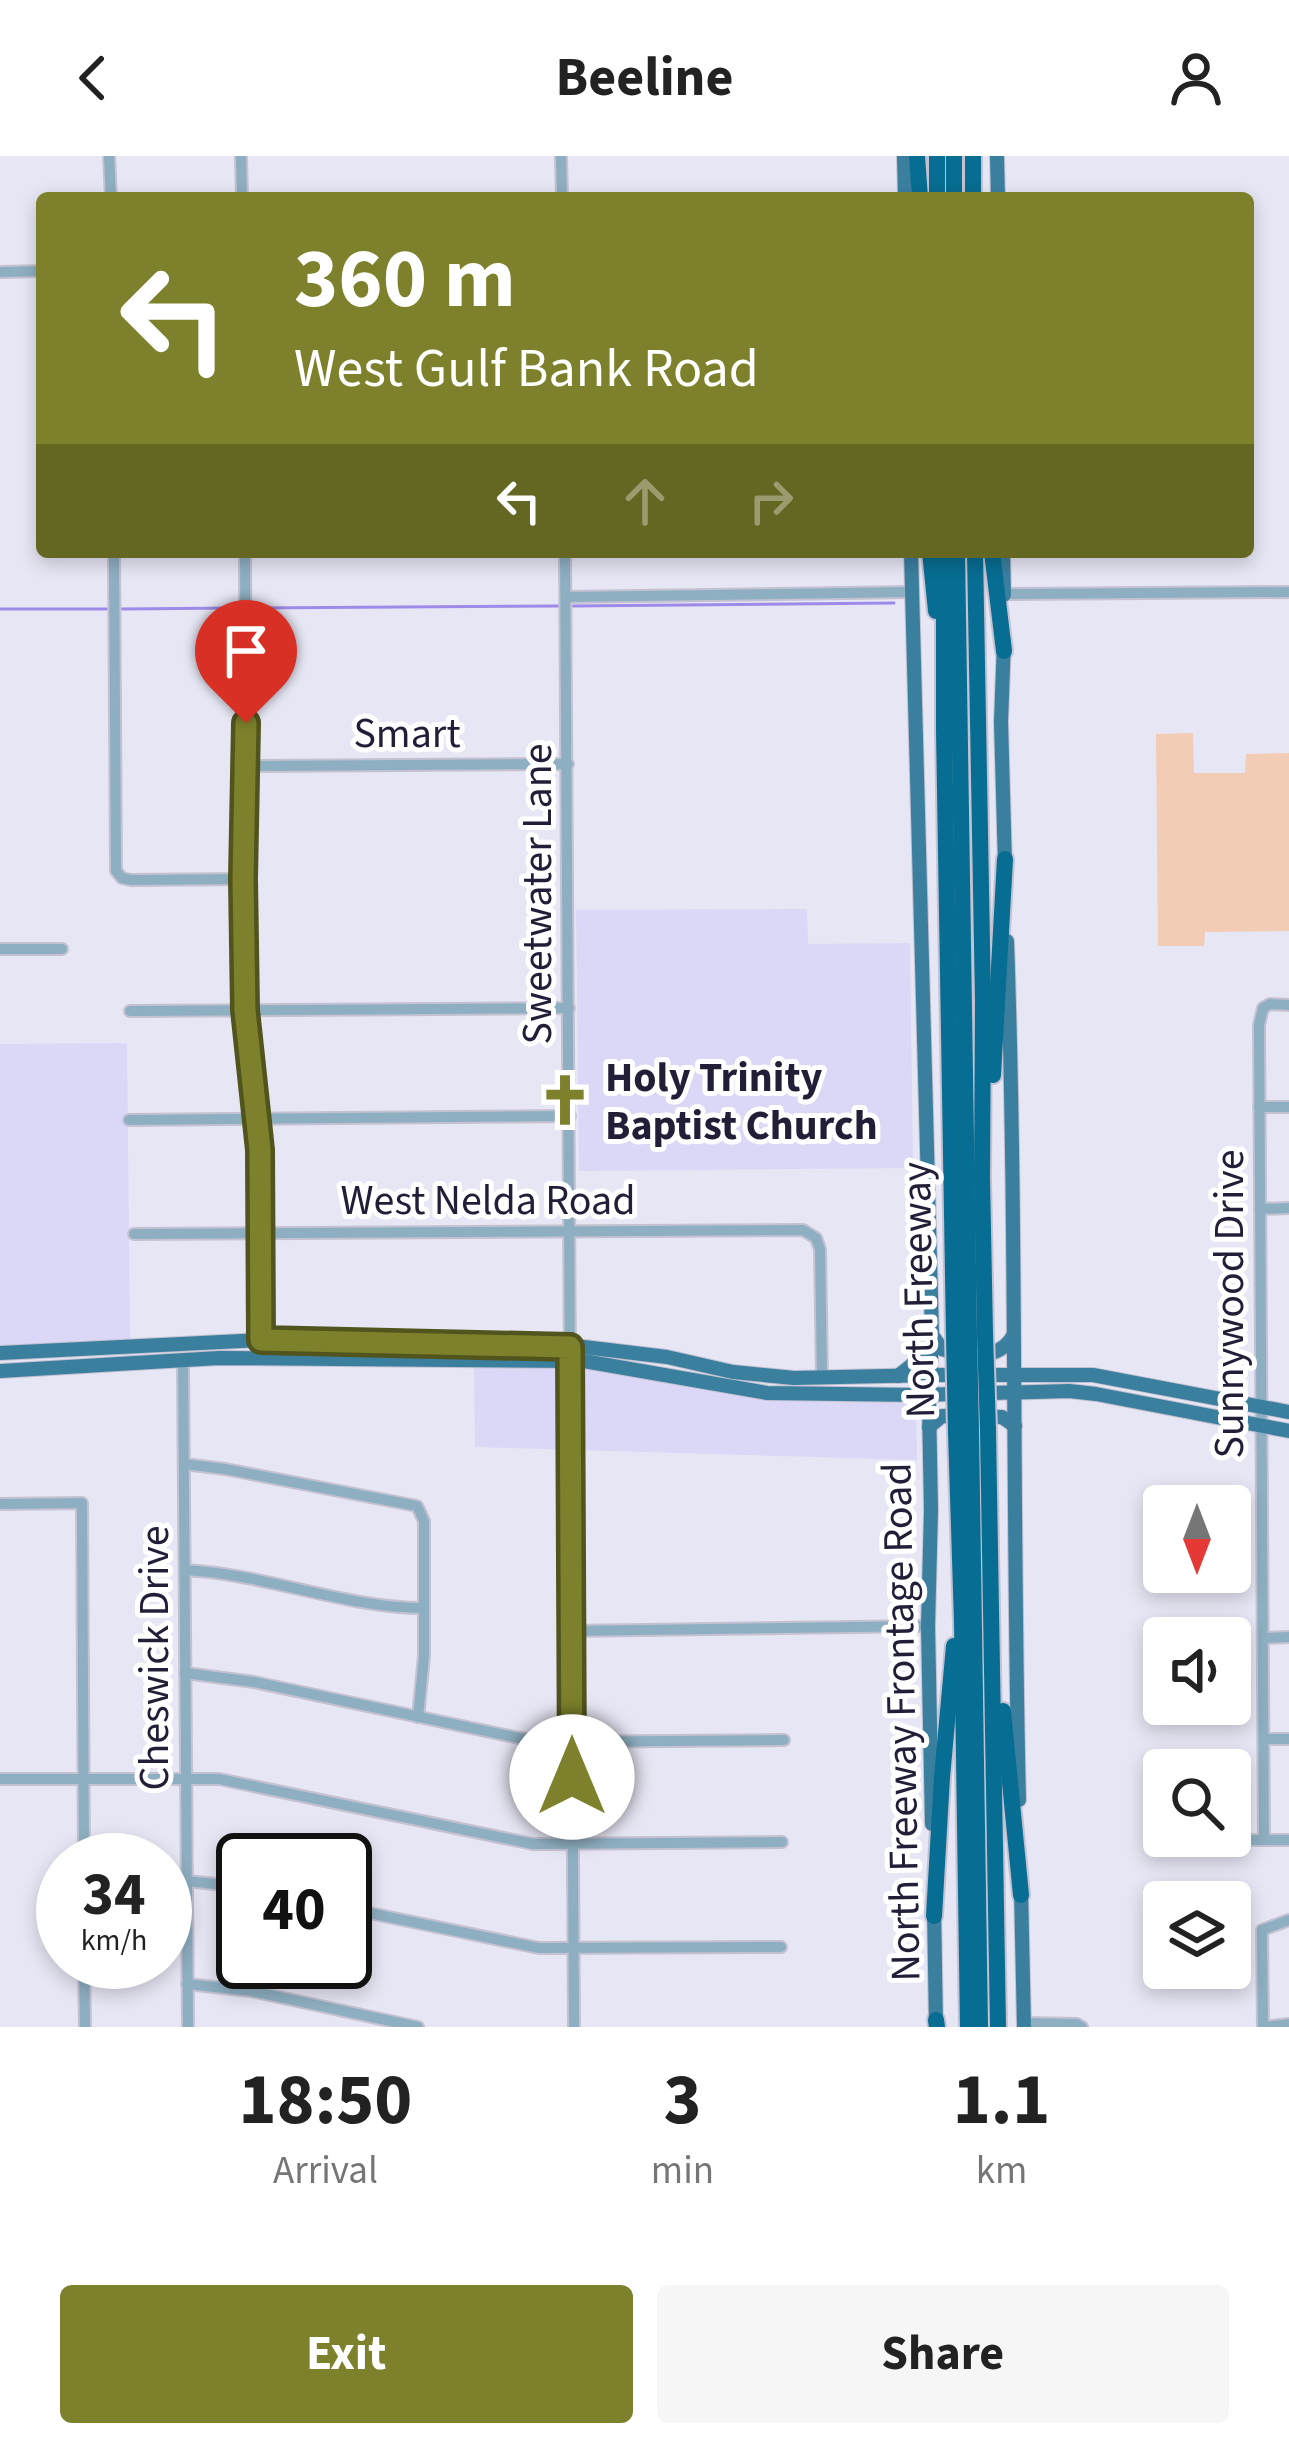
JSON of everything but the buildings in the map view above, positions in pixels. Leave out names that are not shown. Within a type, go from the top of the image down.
[{"type":"highway","points":[[917,156],[920,192]]},
{"type":"highway","points":[[937,156],[937,192]]},
{"type":"highway","points":[[954,156],[954,192]]},
{"type":"highway","points":[[973,156],[973,192]]},
{"type":"highway","points":[[931,558],[945,651]]},
{"type":"highway","name":"North Freeway","points":[[944,558],[947,965],[969,1335]]},
{"type":"highway","name":"North Freeway","points":[[956,558],[980,2027]]},
{"type":"highway","name":"North Freeway","points":[[969,1335],[982,1178],[976,558]]},
{"type":"highway","points":[[993,558],[1004,651]]},
{"type":"highway","points":[[982,1178],[993,1089],[1005,859]]},
{"type":"highway","name":"North Freeway","points":[[972,1432],[991,1588],[998,2027]]},
{"type":"highway","name":"North Freeway","points":[[968,2027],[962,1622],[972,1432]]},
{"type":"highway","points":[[991,1588],[1021,1895]]},
{"type":"highway","points":[[934,1916],[952,1651],[962,1622]]},
{"type":"main road","points":[[904,156],[905,192]]},
{"type":"main road","points":[[997,156],[998,192]]},
{"type":"main road","name":"North Freeway Frontage Road","points":[[910,558],[932,1335],[928,1626],[936,2025]]},
{"type":"main road","points":[[1003,558],[1001,722],[1012,1087],[1013,1564],[1024,2025]]},
{"type":"main road","points":[[890,1394],[895,1376],[912,1365],[932,1335],[942,1349],[979,1355],[1005,1348],[1014,1332]]},
{"type":"main road","points":[[1014,1332],[1026,1363],[1066,1374]]},
{"type":"main road","points":[[0,1353],[261,1340],[668,1357],[748,1374],[822,1378],[1093,1375],[1289,1412]]},
{"type":"main road","points":[[0,1371],[183,1360],[570,1354],[767,1393],[1069,1391],[1289,1431]]},
{"type":"main road","points":[[1133,1400],[1136,1381]]},
{"type":"main road","points":[[929,1427],[942,1416],[1002,1417],[1015,1426]]},
{"type":"street","points":[[109,156],[110,192]]},
{"type":"street","points":[[242,156],[242,192]]},
{"type":"street","points":[[561,156],[562,192]]},
{"type":"street","points":[[0,272],[36,272]]},
{"type":"street","points":[[114,558],[116,871],[131,880],[243,879]]},
{"type":"street","points":[[245,558],[245,1010],[257,1118],[261,1358]]},
{"type":"street","name":"Sweetwater Lane","points":[[566,558],[574,2027]]},
{"type":"street","points":[[566,597],[911,592]]},
{"type":"street","points":[[1004,594],[1289,592]]},
{"type":"street","name":"Smart","points":[[246,766],[568,764]]},
{"type":"street","points":[[0,949],[62,949]]},
{"type":"street","name":"Sunnywood Drive","points":[[1264,1840],[1259,1016],[1270,1004],[1287,1005]]},
{"type":"street","points":[[130,1012],[569,1008]]},
{"type":"street","points":[[1259,1107],[1289,1107]]},
{"type":"street","points":[[129,1120],[570,1116]]},
{"type":"street","points":[[1260,1208],[1289,1208]]},
{"type":"street","name":"West Nelda Road","points":[[134,1234],[803,1230],[816,1238],[821,1261],[822,1378]]},
{"type":"street","name":"Cheswick Drive","points":[[183,1360],[187,1833]]},
{"type":"street","points":[[184,1464],[417,1506],[424,1521],[423,1681],[418,1717]]},
{"type":"street","points":[[0,1504],[82,1503],[84,1833]]},
{"type":"street","points":[[185,1570],[244,1575],[366,1602],[424,1608]]},
{"type":"street","points":[[571,1631],[928,1626]]},
{"type":"street","points":[[1263,1638],[1289,1637]]},
{"type":"street","points":[[185,1672],[519,1738],[784,1740]]},
{"type":"street","points":[[1264,1738],[1289,1738]]},
{"type":"street","points":[[0,1779],[242,1782],[515,1841],[572,1845],[782,1842]]},
{"type":"street","points":[[1251,1840],[1289,1840]]},
{"type":"street","points":[[372,1914],[520,1945],[573,1950],[781,1947]]},
{"type":"street","points":[[1289,1920],[1262,1930],[1264,2027],[1289,2024]]},
{"type":"street","points":[[192,1984],[250,1990],[418,2027]]},
{"type":"street","points":[[84,1989],[85,2027]]},
{"type":"street","name":"Cheswick Drive","points":[[188,1989],[188,2027]]},
{"type":"street","points":[[1024,2025],[1082,2027]]},
{"type":"shaded area","points":[[1193,733],[1194,773],[1245,773],[1246,754],[1289,753],[1289,931],[1205,932],[1204,946],[1158,946],[1156,734]]},
{"type":"shaded area","points":[[807,909],[808,944],[910,943],[913,1168],[579,1171],[576,910]]},
{"type":"shaded area","points":[[127,1043],[130,1345],[0,1353],[0,1044]]},
{"type":"shaded area","points":[[474,1364],[597,1364],[916,1405],[917,1460],[475,1447]]},
{"type":"waterway","points":[[573,606],[894,603]]},
{"type":"waterway","points":[[250,608],[560,606]]},
{"type":"waterway","points":[[122,609],[233,608]]},
{"type":"waterway","points":[[0,609],[108,609]]},
{"type":"place","name":"Holy Trinity Baptist Church","points":[[565,1100]]},
{"type":"route","points":[[246,723],[245,1010],[260,1150],[261,1340],[570,1347],[572,1777]]}]
